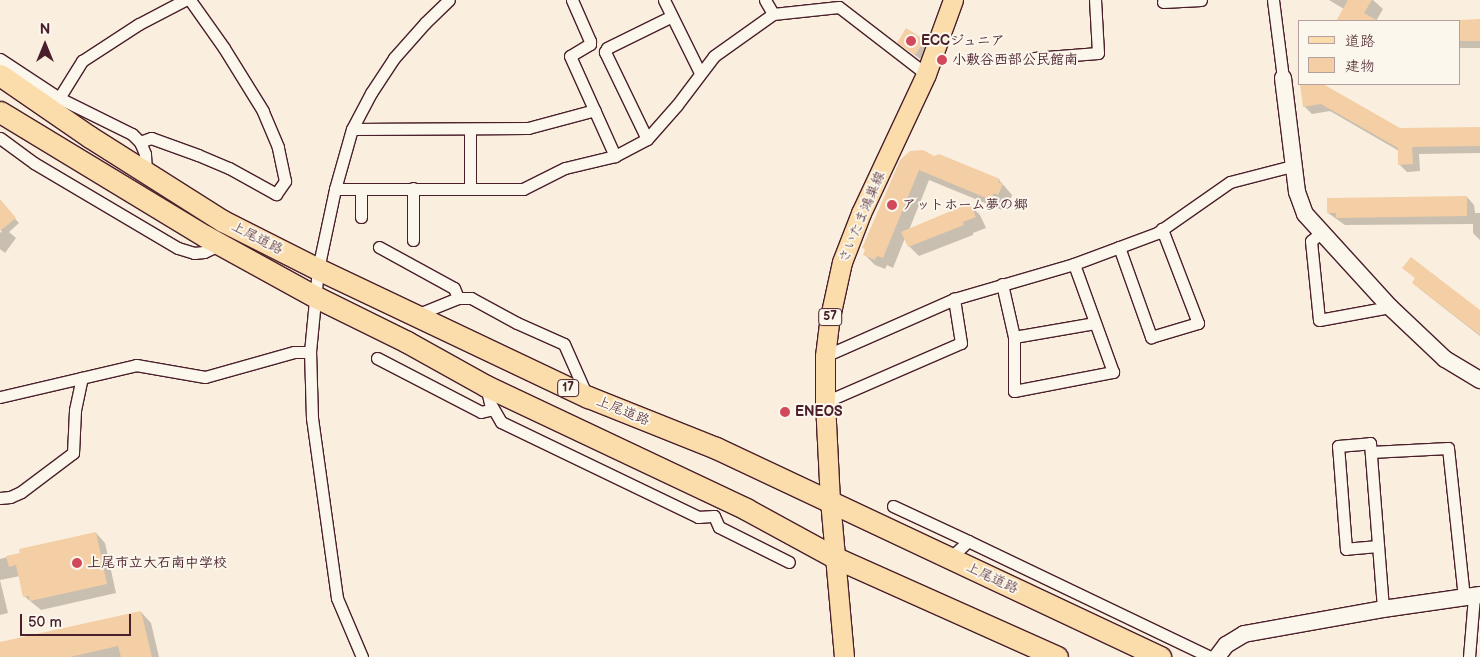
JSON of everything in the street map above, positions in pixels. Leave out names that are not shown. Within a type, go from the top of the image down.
[{"type":"highway","name":"上尾道路","points":[[0,75],[90,137],[224,221],[318,269],[588,397],[716,448],[1160,657]]},
{"type":"highway","name":"上尾道路","points":[[0,112],[221,244],[316,297],[408,342],[486,386],[728,513],[836,558],[1049,655]]},
{"type":"main road","name":"さいたま鴻巣線","points":[[844,657],[830,501],[825,402],[826,356],[830,317],[842,262],[861,213],[926,74],[953,0]]},
{"type":"street","points":[[59,98],[82,61],[139,24],[184,0]]},
{"type":"street","points":[[140,142],[151,138],[198,155],[229,168],[276,194],[285,182],[278,147],[263,111],[224,48],[190,0]]},
{"type":"street","points":[[362,657],[337,598],[312,418],[310,352],[318,269],[335,189],[352,129],[371,93],[394,58],[425,23],[449,0]]},
{"type":"street","points":[[572,0],[590,44],[570,56],[616,156]]},
{"type":"street","points":[[664,0],[700,73]]},
{"type":"street","points":[[765,0],[773,14]]},
{"type":"street","points":[[1034,58],[1098,53],[1095,0]]},
{"type":"street","points":[[1163,2],[1201,0]]},
{"type":"street","points":[[1273,0],[1292,166],[1296,192],[1305,214],[1390,307],[1445,359],[1480,380]]},
{"type":"street","points":[[335,189],[523,189],[565,168],[616,156],[647,139],[721,50],[773,14],[839,7],[926,74]]},
{"type":"street","points":[[647,139],[605,52],[607,48],[672,16]]},
{"type":"street","points":[[0,59],[59,98],[132,134],[140,142],[145,154],[146,171]]},
{"type":"street","points":[[352,129],[528,128],[594,110]]},
{"type":"street","points":[[470,129],[470,188]]},
{"type":"street","points":[[0,138],[34,162],[178,248],[194,253],[204,252],[221,244]]},
{"type":"street","points":[[826,356],[954,299],[1074,264],[1119,247],[1162,229],[1230,182],[1272,169],[1292,166]]},
{"type":"street","points":[[413,188],[413,240]]},
{"type":"street","points":[[361,189],[361,217]]},
{"type":"street","points":[[1119,247],[1151,337],[1198,323],[1162,229]]},
{"type":"street","points":[[1322,232],[1311,241],[1319,320],[1390,307]]},
{"type":"street","points":[[379,247],[454,288],[458,298]]},
{"type":"street","points":[[1002,284],[1014,337],[1014,391],[1113,372],[1074,264]]},
{"type":"street","points":[[414,316],[458,298],[471,298],[517,323],[564,344],[588,397]]},
{"type":"street","points":[[825,402],[961,342],[954,299]]},
{"type":"street","points":[[1014,337],[1095,323]]},
{"type":"street","points":[[0,397],[136,365],[206,377],[294,352],[310,352]]},
{"type":"street","points":[[377,358],[480,412],[493,409]]},
{"type":"street","points":[[0,498],[10,497],[21,492],[73,453],[74,410],[82,378]]},
{"type":"street","points":[[486,386],[493,409],[501,422],[698,517],[728,513]]},
{"type":"street","points":[[1378,546],[1346,549],[1338,446],[1370,443],[1383,609]]},
{"type":"street","points":[[1371,452],[1448,448],[1473,596],[1469,657]]},
{"type":"street","points":[[893,506],[1210,657]]},
{"type":"street","points":[[728,513],[719,527],[789,562]]},
{"type":"street","points":[[950,558],[968,541]]},
{"type":"street","points":[[1217,657],[1226,645],[1244,634],[1383,609],[1473,596]]},
{"type":"building","points":[[1348,0],[1372,0],[1364,13],[1376,20],[1337,20]]},
{"type":"building","points":[[1480,19],[1480,41],[1460,41],[1459,20]]},
{"type":"building","name":"ECCジュニア","points":[[906,28],[925,40],[915,55],[897,43]]},
{"type":"building","points":[[1300,85],[1325,85],[1400,128],[1480,127],[1480,146],[1412,147],[1413,164],[1398,165],[1398,148],[1321,104],[1303,107]]},
{"type":"building","name":"アットホーム夢の郷","points":[[923,150],[934,156],[939,154],[1000,179],[998,182],[1003,184],[998,195],[994,193],[991,200],[919,170],[883,258],[877,256],[875,260],[863,255],[865,249],[862,248],[900,160],[910,151]]},
{"type":"building","points":[[1467,196],[1467,216],[1336,218],[1336,213],[1327,213],[1327,198]]},
{"type":"building","points":[[0,199],[16,218],[0,231]]},
{"type":"building","points":[[970,203],[976,217],[963,222],[964,225],[908,247],[901,232]]},
{"type":"building","points":[[1411,257],[1480,310],[1480,335],[1412,283],[1415,278],[1402,268]]},
{"type":"building","points":[[96,532],[107,584],[30,601],[29,596],[23,597],[16,565],[9,567],[6,556],[20,553],[19,549]]},
{"type":"building","points":[[141,611],[152,657],[121,657],[118,646],[70,657],[0,657],[0,642]]},
{"type":"place","name":"ECCジュニア","points":[[911,41]]},
{"type":"place","name":"小敷谷西部公民館南","points":[[942,60]]},
{"type":"place","name":"アットホーム夢の郷","points":[[892,205]]},
{"type":"place","name":"ENEOS","points":[[785,412]]},
{"type":"place","name":"上尾市立大石南中学校","points":[[77,563]]}]
